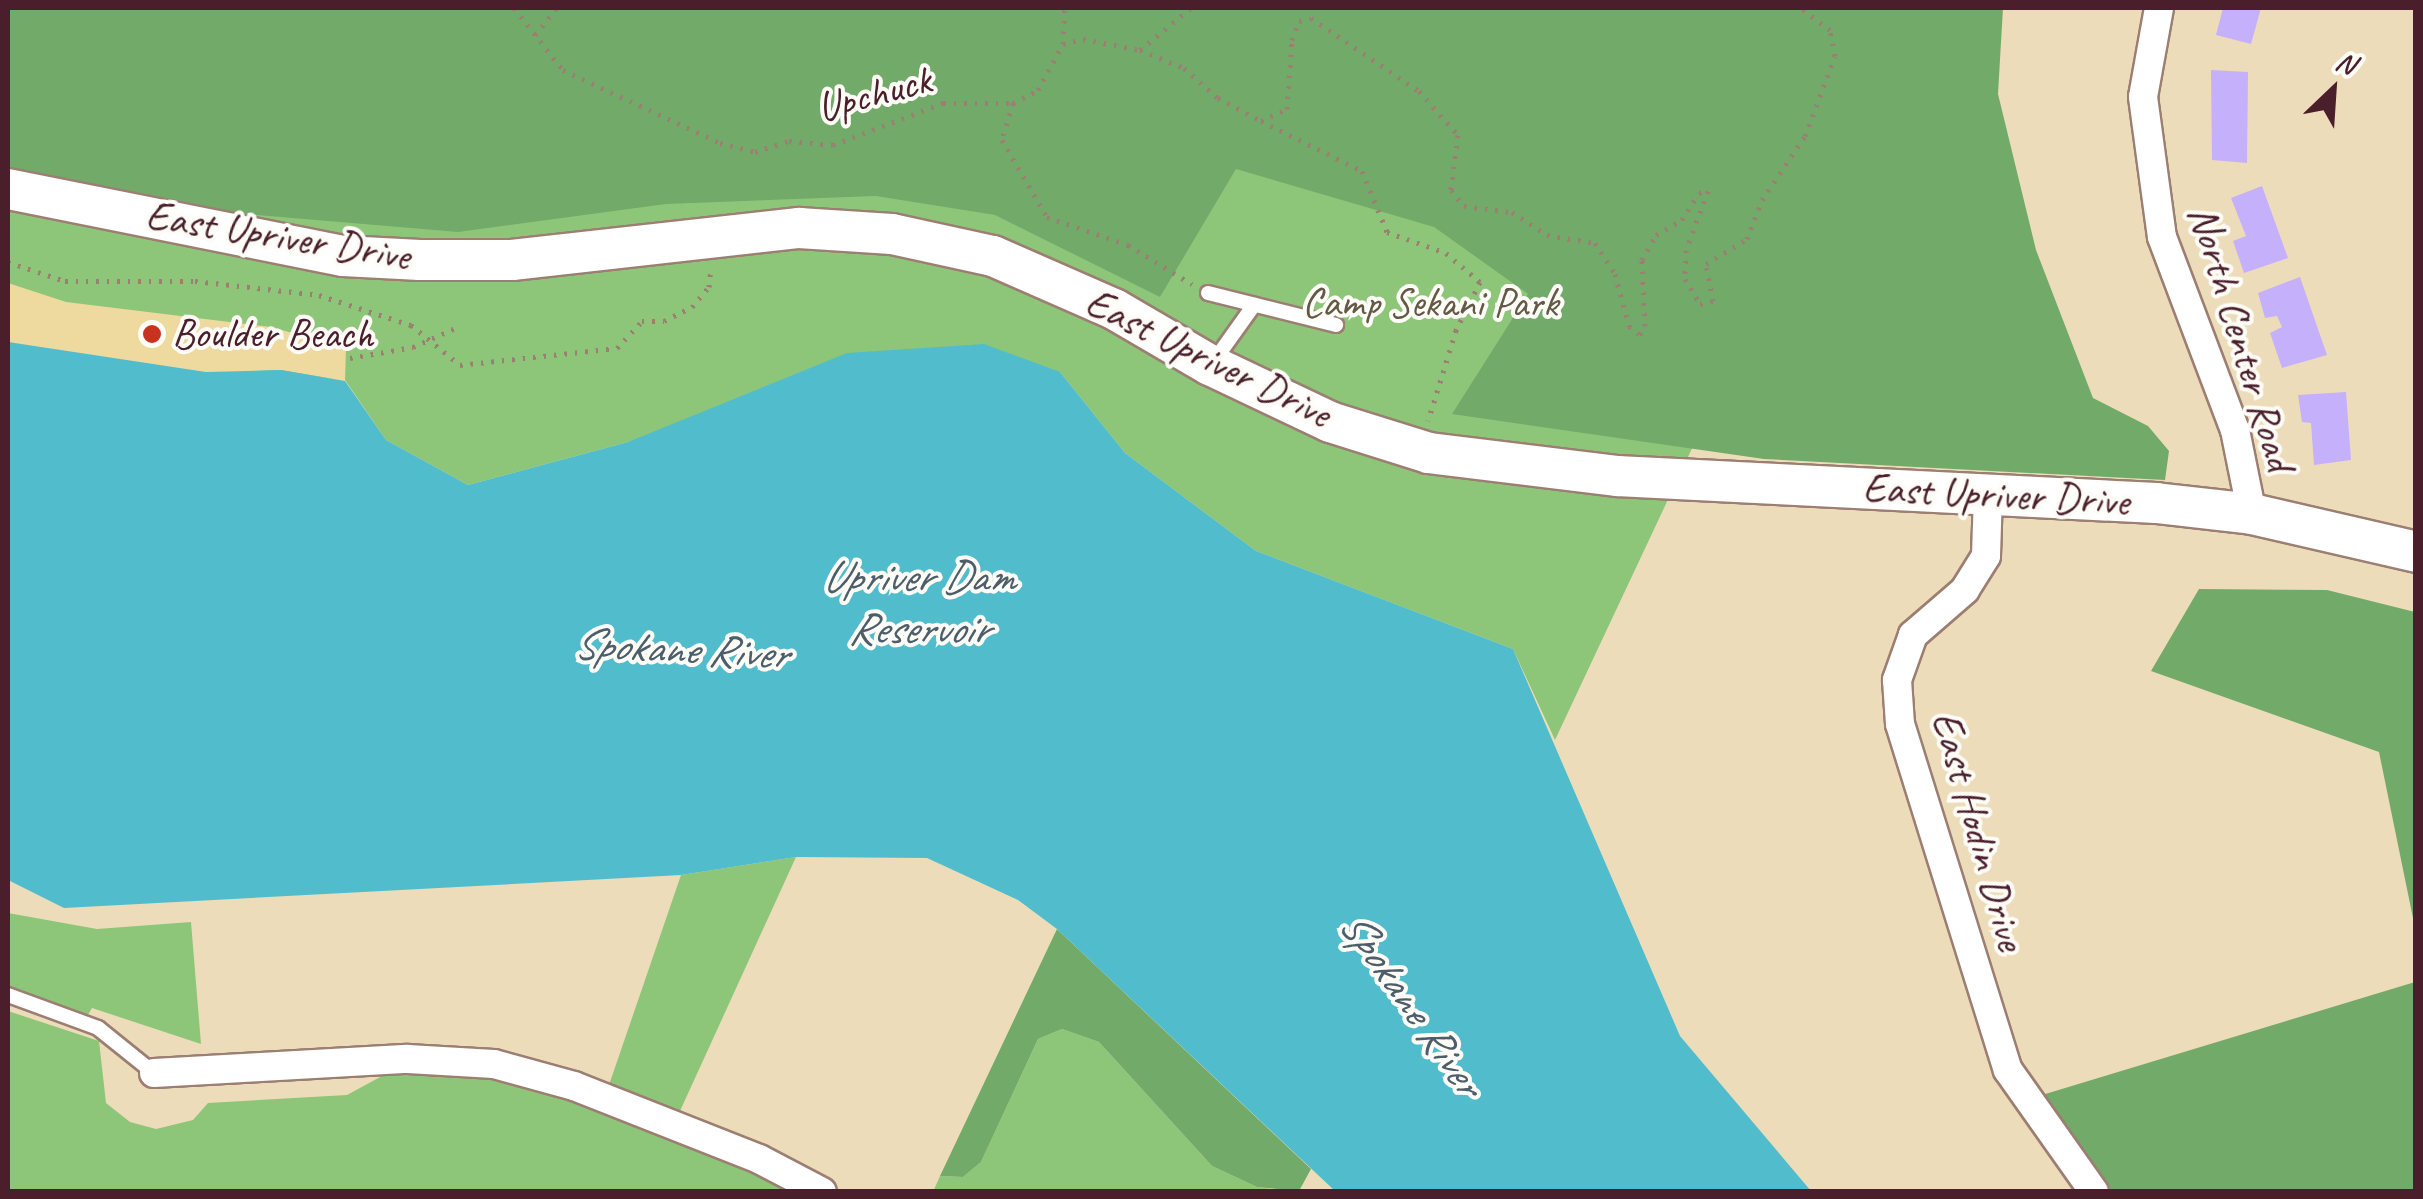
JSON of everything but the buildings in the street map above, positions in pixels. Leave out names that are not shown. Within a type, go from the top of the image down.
[{"type":"main road","name":"East Upriver Drive","points":[[8,190],[362,257],[512,260],[712,234],[799,228],[892,234],[992,256],[1114,309],[1210,365],[1330,422],[1430,453],[1617,476],[1988,495],[2252,514],[2416,552]]},
{"type":"street","name":"North Center Road","points":[[2159,8],[2143,97],[2162,237],[2235,430],[2252,514]]},
{"type":"street","name":"East Hodin Drive","points":[[1988,495],[1986,556],[1965,590],[1913,635],[1897,680],[1900,724],[2008,1070],[2094,1192]]},
{"type":"street","points":[[154,1073],[408,1059],[494,1064],[574,1086],[760,1159],[822,1192]]},
{"type":"lane","points":[[1208,293],[1336,325]]},
{"type":"lane","points":[[1210,365],[1254,304]]},
{"type":"lane","points":[[8,996],[98,1028],[154,1073]]},
{"type":"path","name":"Upchuck","points":[[514,8],[563,70],[720,144],[755,152],[790,141],[833,145],[943,103],[1013,102]]},
{"type":"path","points":[[535,35],[557,8]]},
{"type":"path","points":[[1066,8],[1063,44],[1038,90],[1013,102],[1002,140],[1047,217],[1128,244],[1208,293]]},
{"type":"path","points":[[1140,50],[1191,8]]},
{"type":"path","points":[[1260,121],[1286,109],[1292,40],[1300,21],[1311,18],[1419,91],[1458,135],[1450,190],[1464,206],[1512,212],[1547,234],[1594,243],[1615,274],[1630,326],[1640,335],[1645,326],[1642,260],[1656,235],[1682,220],[1699,193],[1708,191],[1686,250],[1686,279],[1700,304],[1712,302],[1706,264],[1747,239],[1762,200],[1805,136],[1835,56],[1830,30],[1801,8]]},
{"type":"path","points":[[1063,44],[1083,39],[1140,50],[1184,68],[1218,98],[1362,171],[1386,232],[1446,253],[1480,282],[1438,380],[1428,419],[1430,453]]},
{"type":"path","points":[[8,262],[65,281],[194,281],[319,295],[381,313],[434,340],[460,365],[617,348],[642,321],[678,314],[709,286],[712,234]]},
{"type":"path","points":[[350,358],[434,340],[458,327]]},
{"type":"green space","name":"Camp Sekani Park","points":[[8,8],[1899,8],[1555,740],[1513,649],[1256,551],[1125,453],[1060,372],[628,442],[468,485],[386,440],[345,380],[8,342]]},
{"type":"green space","points":[[8,8],[2003,8],[1998,94],[2036,250],[2093,398],[2148,426],[2169,451],[2165,480],[1764,459],[1452,414],[1528,294],[1434,227],[1236,169],[1160,297],[995,215],[876,196],[666,204],[458,232],[221,212],[8,167]]},
{"type":"green space","points":[[2199,589],[2327,590],[2415,612],[2415,928],[2379,752],[2151,671]]},
{"type":"green space","points":[[796,857],[680,1111],[609,1085],[681,875]]},
{"type":"green space","points":[[8,913],[97,929],[191,922],[201,1044],[92,1008],[88,1015],[8,989]]},
{"type":"green space","points":[[1057,929],[1311,1169],[1299,1191],[1257,1187],[1212,1166],[1099,1042],[1062,1029],[1038,1039],[981,1162],[963,1177],[940,1176]]},
{"type":"green space","points":[[2415,982],[2415,1191],[2109,1191],[2042,1095]]},
{"type":"green space","points":[[8,1011],[99,1041],[106,1103],[130,1122],[156,1129],[193,1120],[208,1103],[347,1095],[382,1076],[424,1069],[492,1075],[665,1134],[790,1191],[8,1192]]},
{"type":"green space","points":[[1062,1029],[1099,1042],[1212,1166],[1257,1187],[1286,1191],[933,1192],[940,1176],[963,1177],[981,1162],[1038,1039]]},
{"type":"sand","name":"Boulder Beach","points":[[8,283],[66,302],[271,327],[346,348],[345,381],[281,370],[206,372],[8,342]]},
{"type":"water","name":"Upriver Dam Reservoir","points":[[8,342],[206,372],[281,370],[345,381],[386,440],[468,485],[628,442],[847,353],[984,344],[1060,372],[1125,453],[1256,551],[1513,649],[1680,1036],[1811,1191],[1335,1191],[1057,929],[1018,900],[927,858],[796,857],[681,875],[64,908],[8,880]]},
{"type":"place","name":"Boulder Beach","points":[[152,334]]},
{"type":"water label","name":"Spokane River","points":[[680,649]]},
{"type":"water label","name":"Spokane River","points":[[1411,1003]]}]
